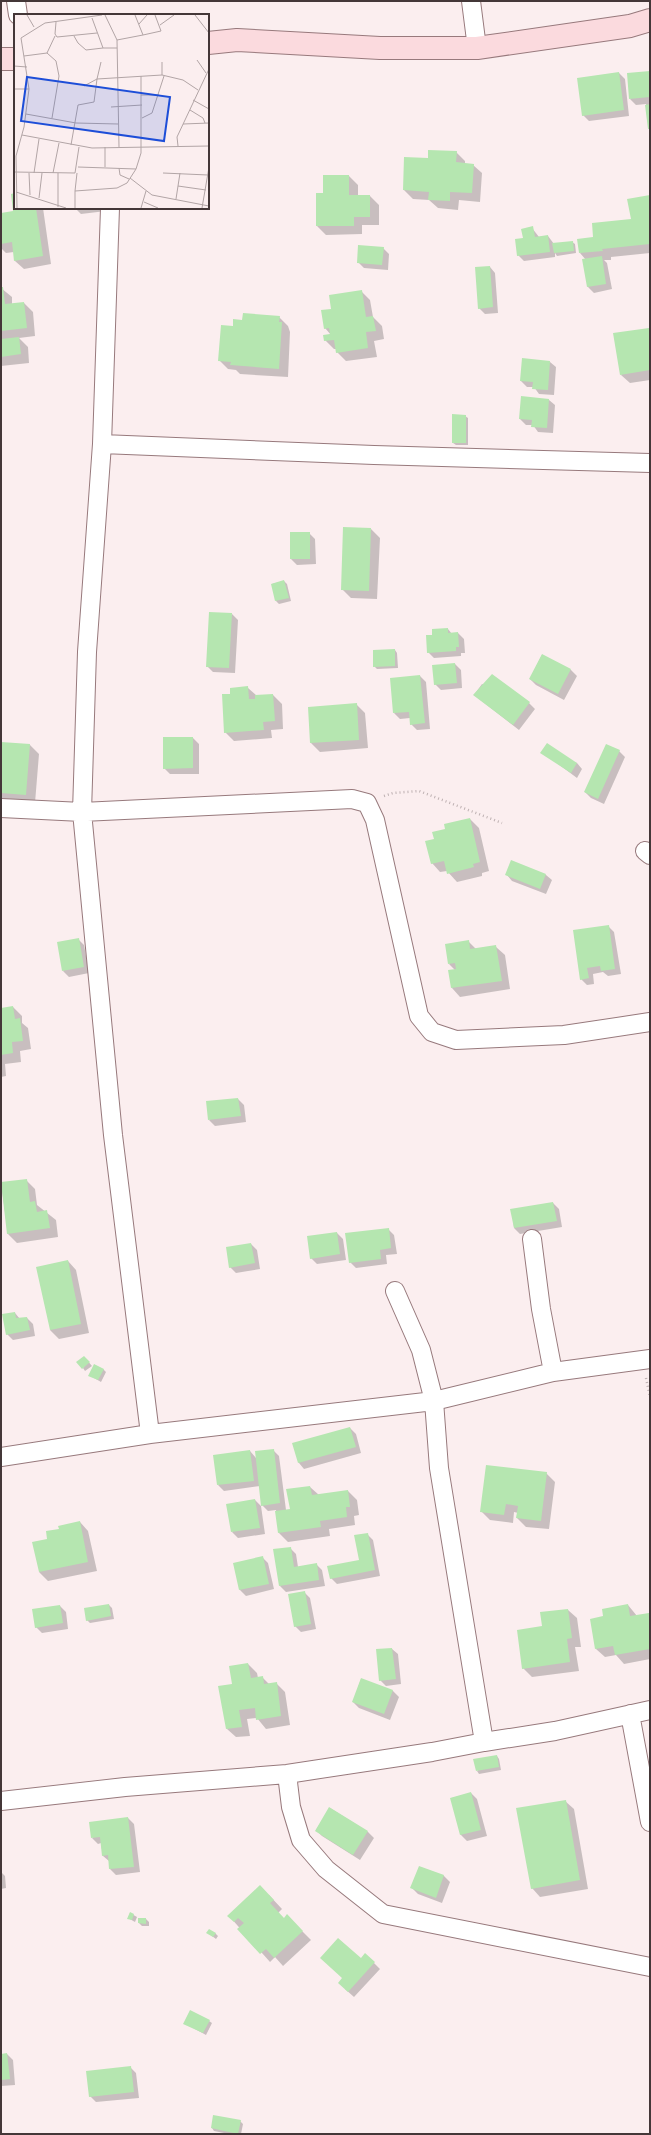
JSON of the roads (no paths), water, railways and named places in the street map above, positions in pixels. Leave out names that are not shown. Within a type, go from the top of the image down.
[{"type":"street","points":[[16,1],[18,14]]},
{"type":"street","points":[[471,1],[477,48]]},
{"type":"street","points":[[209,43],[237,40],[380,48],[477,48],[630,26],[650,20]]},
{"type":"street","points":[[1,59],[14,59]]},
{"type":"street","points":[[110,209],[102,444],[86,652],[82,812],[113,1135],[150,1434]]},
{"type":"street","points":[[102,444],[382,455],[650,463]]},
{"type":"street","points":[[1,808],[82,812],[352,798],[367,803],[375,820],[419,1016],[432,1032],[456,1040],[564,1035],[650,1022]]},
{"type":"street","points":[[532,1239],[541,1309],[553,1372]]},
{"type":"street","points":[[395,1291],[421,1350],[434,1401],[439,1468],[484,1742]]},
{"type":"street","points":[[1,1457],[150,1434],[434,1401],[553,1372],[650,1359]]},
{"type":"street","points":[[1,1801],[125,1787],[287,1774],[432,1752],[555,1731],[650,1710]]},
{"type":"street","points":[[630,1714],[650,1822]]},
{"type":"street","points":[[287,1774],[291,1807],[301,1840],[326,1869],[383,1914],[650,1967]]}]
